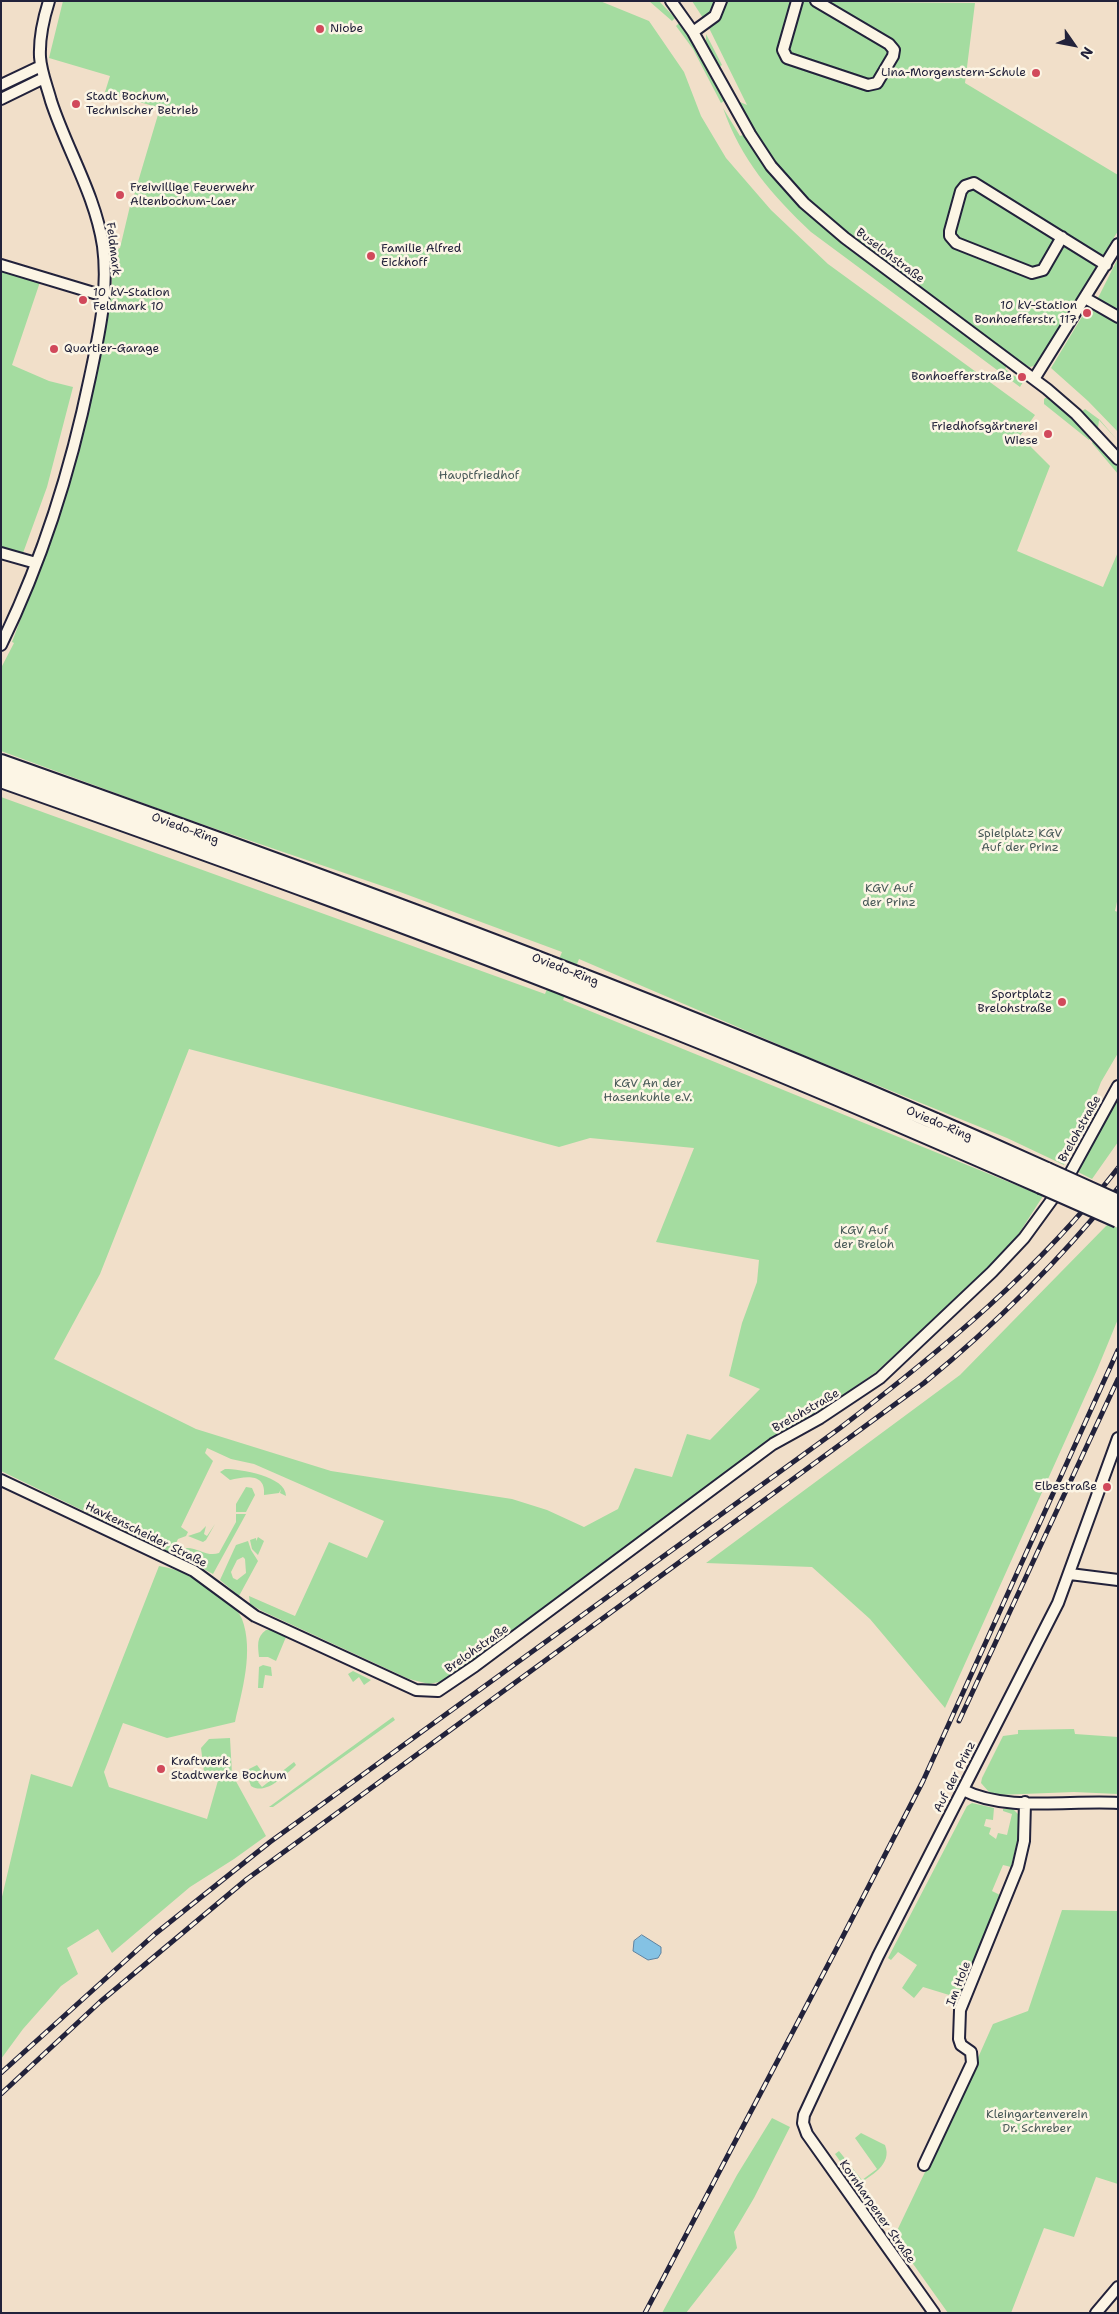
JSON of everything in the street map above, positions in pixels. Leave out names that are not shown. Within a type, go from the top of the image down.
[{"type":"highway","name":"Oviedo-Ring","points":[[1,763],[306,872],[613,989],[932,1120],[1118,1219]]},
{"type":"highway","name":"Oviedo-Ring","points":[[1,779],[370,912],[597,999],[1044,1178],[1118,1203]]},
{"type":"street","name":"Feldmark","points":[[1,645],[36,563],[55,511],[85,406],[100,333],[105,293],[104,257],[98,222],[91,198],[65,137],[41,66],[40,41],[49,1]]},
{"type":"street","name":"Buselohstraße","points":[[670,1],[694,32],[750,134],[771,166],[804,203],[845,238],[1034,379],[1076,414],[1118,459]]},
{"type":"street","points":[[694,32],[715,16],[722,1]]},
{"type":"street","points":[[797,1],[783,50],[787,58],[868,85],[877,83],[894,56],[894,50],[889,44],[816,1]]},
{"type":"street","points":[[1,85],[41,66]]},
{"type":"street","points":[[1,99],[44,78]]},
{"type":"street","points":[[1062,237],[1043,270],[1032,273],[956,243],[950,236],[950,231],[961,191],[965,186],[974,183],[1062,237],[1106,265]]},
{"type":"street","points":[[1034,379],[1118,244]]},
{"type":"street","points":[[1,265],[94,293],[105,293]]},
{"type":"street","points":[[1085,298],[1118,317]]},
{"type":"street","points":[[1,553],[36,563]]},
{"type":"street","name":"Brelohstraße","points":[[438,1691],[475,1666],[773,1444],[820,1418],[880,1378],[992,1272],[1024,1238],[1067,1179],[1118,1086]]},
{"type":"street","name":"Auf der Prinz","points":[[803,2123],[808,2106],[869,1974],[1058,1603],[1118,1438]]},
{"type":"street","name":"Havkenscheider Straße","points":[[1,1480],[194,1571],[255,1616],[416,1690],[438,1691]]},
{"type":"street","points":[[1070,1574],[1118,1580]]},
{"type":"street","points":[[963,1790],[988,1800],[1118,1803]]},
{"type":"street","name":"Im Hole","points":[[924,2166],[972,2063],[971,2052],[961,2045],[959,2039],[960,2010],[1018,1867],[1024,1841],[1025,1802]]},
{"type":"street","name":"Kornharpener Straße","points":[[803,2123],[807,2134],[934,2313]]},
{"type":"street","points":[[1096,2313],[1118,2287]]},
{"type":"green space","name":"Hauptfriedhof","points":[[63,1],[600,1],[649,21],[684,72],[701,116],[726,158],[771,210],[828,264],[1035,415],[1020,436],[1050,466],[1017,551],[1103,587],[1118,552],[1118,897],[1115,911],[1118,912],[1118,1053],[1101,1082],[1093,1103],[1077,1133],[1074,1133],[1064,1165],[1007,1138],[803,1055],[579,959],[563,1000],[1043,1196],[1009,1249],[876,1372],[839,1398],[778,1436],[444,1681],[429,1684],[409,1679],[250,1604],[249,1596],[295,1616],[329,1542],[367,1558],[384,1521],[254,1464],[231,1459],[207,1448],[205,1453],[213,1461],[181,1527],[188,1532],[186,1536],[178,1539],[171,1553],[1,1471],[1,797],[545,994],[562,952],[400,892],[181,817],[1,751],[1,668],[14,643],[12,642],[53,531],[77,455],[87,417],[110,300],[112,276],[108,253],[120,248],[130,206],[135,207],[136,203],[132,202],[160,108],[105,92],[110,76],[49,58]],"holes":[[[189,1049],[559,1147],[590,1138],[694,1148],[656,1242],[759,1260],[757,1282],[742,1323],[729,1376],[760,1389],[710,1440],[687,1434],[672,1477],[635,1468],[618,1509],[584,1527],[547,1510],[512,1499],[331,1471],[196,1429],[54,1359],[100,1274]]]},
{"type":"green space","points":[[649,1],[659,1],[675,18],[672,21]]},
{"type":"green space","points":[[692,1],[716,1],[709,14],[703,18]]},
{"type":"green space","points":[[727,1],[975,3],[965,83],[1118,175],[1118,231],[1037,365],[1030,367],[1023,364],[830,219],[798,189],[777,165],[738,104],[740,102],[747,105],[709,28],[721,16]]},
{"type":"green space","points":[[679,23],[696,47],[724,101],[721,103],[693,49],[676,26]]},
{"type":"green space","points":[[706,34],[722,65],[719,67],[706,43]]},
{"type":"green space","points":[[35,73],[38,76],[1,96],[1,88]]},
{"type":"green space","points":[[723,108],[740,136],[743,135],[769,171],[811,217],[1007,366],[1005,369],[1023,382],[1020,387],[811,232],[759,176],[730,127]]},
{"type":"green space","points":[[1118,258],[1118,311],[1098,298]]},
{"type":"green space","points":[[1,270],[40,282],[12,365],[49,381],[73,387],[47,487],[23,553],[1,547]]},
{"type":"green space","points":[[1089,305],[1118,323],[1118,432],[1088,401],[1051,368]]},
{"type":"green space","points":[[1048,396],[1091,437],[1089,440],[1044,404],[1044,399]]},
{"type":"green space","points":[[1085,409],[1100,420],[1118,441],[1099,420],[1098,428],[1081,412]]},
{"type":"green space","points":[[1094,440],[1118,467],[1118,474],[1092,443]]},
{"type":"green space","points":[[1118,1096],[1118,1142],[1092,1179],[1078,1172]]},
{"type":"green space","points":[[1108,1224],[1118,1228],[1118,1319],[1097,1370],[945,1708],[870,1619],[812,1567],[706,1563],[960,1375]]},
{"type":"green space","points":[[225,1469],[251,1472],[271,1479],[279,1483],[284,1489],[286,1496],[280,1493],[281,1489],[279,1493],[264,1495],[264,1488],[258,1479],[247,1477],[230,1480],[220,1472]]},
{"type":"green space","points":[[246,1487],[252,1488],[255,1495],[246,1512],[236,1512],[236,1504]]},
{"type":"green space","points":[[236,1514],[246,1514],[213,1574],[179,1556],[182,1549],[187,1548],[209,1554],[219,1553],[236,1522]]},
{"type":"green space","points":[[215,1524],[206,1540],[203,1542],[188,1536],[200,1532],[206,1526],[204,1534],[207,1536]]},
{"type":"green space","points":[[258,1537],[264,1541],[258,1555],[252,1549],[250,1540],[256,1538],[256,1541]]},
{"type":"green space","points":[[248,1541],[258,1561],[239,1596],[220,1580],[236,1545]],"holes":[[[243,1557],[245,1559],[246,1573],[237,1580],[233,1578],[231,1572],[237,1560]]]},
{"type":"green space","points":[[159,1566],[181,1572],[202,1583],[230,1604],[240,1615],[247,1644],[246,1671],[241,1697],[235,1722],[167,1738],[123,1723],[104,1772],[109,1787],[207,1819],[219,1777],[204,1772],[201,1748],[209,1739],[230,1738],[232,1774],[266,1836],[190,1887],[112,1953],[98,1929],[67,1948],[78,1974],[61,1986],[23,2029],[1,2059],[1,1901],[31,1774],[72,1787]]},
{"type":"green space","points":[[266,1630],[272,1630],[286,1637],[276,1661],[268,1657],[259,1657],[259,1639]]},
{"type":"green space","points":[[263,1665],[271,1667],[272,1676],[265,1675],[263,1688],[258,1688],[259,1667]]},
{"type":"green space","points":[[353,1671],[371,1680],[364,1685],[359,1677],[353,1682],[348,1674]]},
{"type":"green space","points":[[393,1717],[395,1720],[273,1807],[269,1807]]},
{"type":"green space","points":[[1074,1729],[1075,1734],[1118,1737],[1118,1794],[1074,1792],[997,1795],[989,1792],[981,1783],[1003,1736],[1018,1734],[1018,1730]]},
{"type":"green space","points":[[294,1762],[296,1765],[268,1787],[256,1788],[251,1786],[247,1775],[249,1769],[257,1765],[265,1776],[258,1782],[262,1787]]},
{"type":"green space","points":[[972,1803],[994,1808],[993,1820],[986,1819],[984,1826],[991,1828],[989,1834],[996,1839],[998,1833],[1007,1835],[1012,1814],[1003,1811],[1003,1809],[1013,1809],[1019,1815],[1017,1842],[1011,1867],[1003,1865],[992,1891],[1000,1895],[959,1998],[923,1987],[914,1998],[902,1988],[917,1965],[898,1952],[891,1960],[888,1958],[967,1806]]},
{"type":"green space","name":"Kleingartenverein Dr. Schreber","points":[[1062,1910],[1118,1911],[1118,2184],[1096,2177],[1074,2237],[1044,2228],[1011,2313],[948,2313],[894,2237],[993,2024],[1028,2011]]},
{"type":"green space","points":[[772,2118],[790,2127],[754,2198],[734,2232],[737,2248],[686,2313],[662,2313],[737,2175]]},
{"type":"green space","points":[[861,2133],[885,2145],[887,2152],[886,2158],[879,2169],[857,2185],[835,2154],[839,2151],[862,2180],[877,2169],[855,2138]]},
{"type":"water","points":[[642,1935],[661,1947],[661,1953],[658,1958],[648,1960],[633,1951],[634,1941]]},
{"type":"railway","points":[[1,2073],[155,1934],[270,1842],[840,1428],[915,1369],[988,1307],[1022,1275],[1056,1241],[1118,1168]]},
{"type":"railway","points":[[1,2094],[100,2002],[247,1879],[924,1383],[1026,1291],[1073,1241],[1118,1188]]},
{"type":"railway","points":[[645,2313],[923,1781],[1118,1350]]},
{"type":"railway","points":[[959,1721],[1118,1379]]},
{"type":"place","name":"Niobe","points":[[320,29]]},
{"type":"place","name":"Lina-Morgenstern-Schule","points":[[1036,73]]},
{"type":"place","name":"Stadt Bochum, Technischer Betrieb","points":[[76,104]]},
{"type":"place","name":"Freiwillige Feuerwehr Altenbochum-Laer","points":[[120,195]]},
{"type":"place","name":"Familie Alfred Eickhoff","points":[[371,256]]},
{"type":"place","name":"10 kV-Station Feldmark 10","points":[[83,300]]},
{"type":"place","name":"10 kV-Station Bonhoefferstr. 117","points":[[1087,313]]},
{"type":"place","name":"Quartier-Garage","points":[[54,349]]},
{"type":"place","name":"Bonhoefferstraße","points":[[1022,377]]},
{"type":"place","name":"Friedhofsgärtnerei Wiese","points":[[1048,434]]},
{"type":"place","name":"Sportplatz Brelohstraße","points":[[1062,1002]]},
{"type":"place","name":"Elbestraße","points":[[1107,1487]]},
{"type":"place","name":"Kraftwerk Stadtwerke Bochum","points":[[161,1769]]},
{"type":"park label","name":"Spielplatz KGV Auf der Prinz","points":[[1020,841]]},
{"type":"park label","name":"KGV Auf der Prinz","points":[[889,896]]},
{"type":"park label","name":"KGV An der Hasenkuhle e.V.","points":[[648,1091]]},
{"type":"park label","name":"KGV Auf der Breloh","points":[[864,1238]]}]
